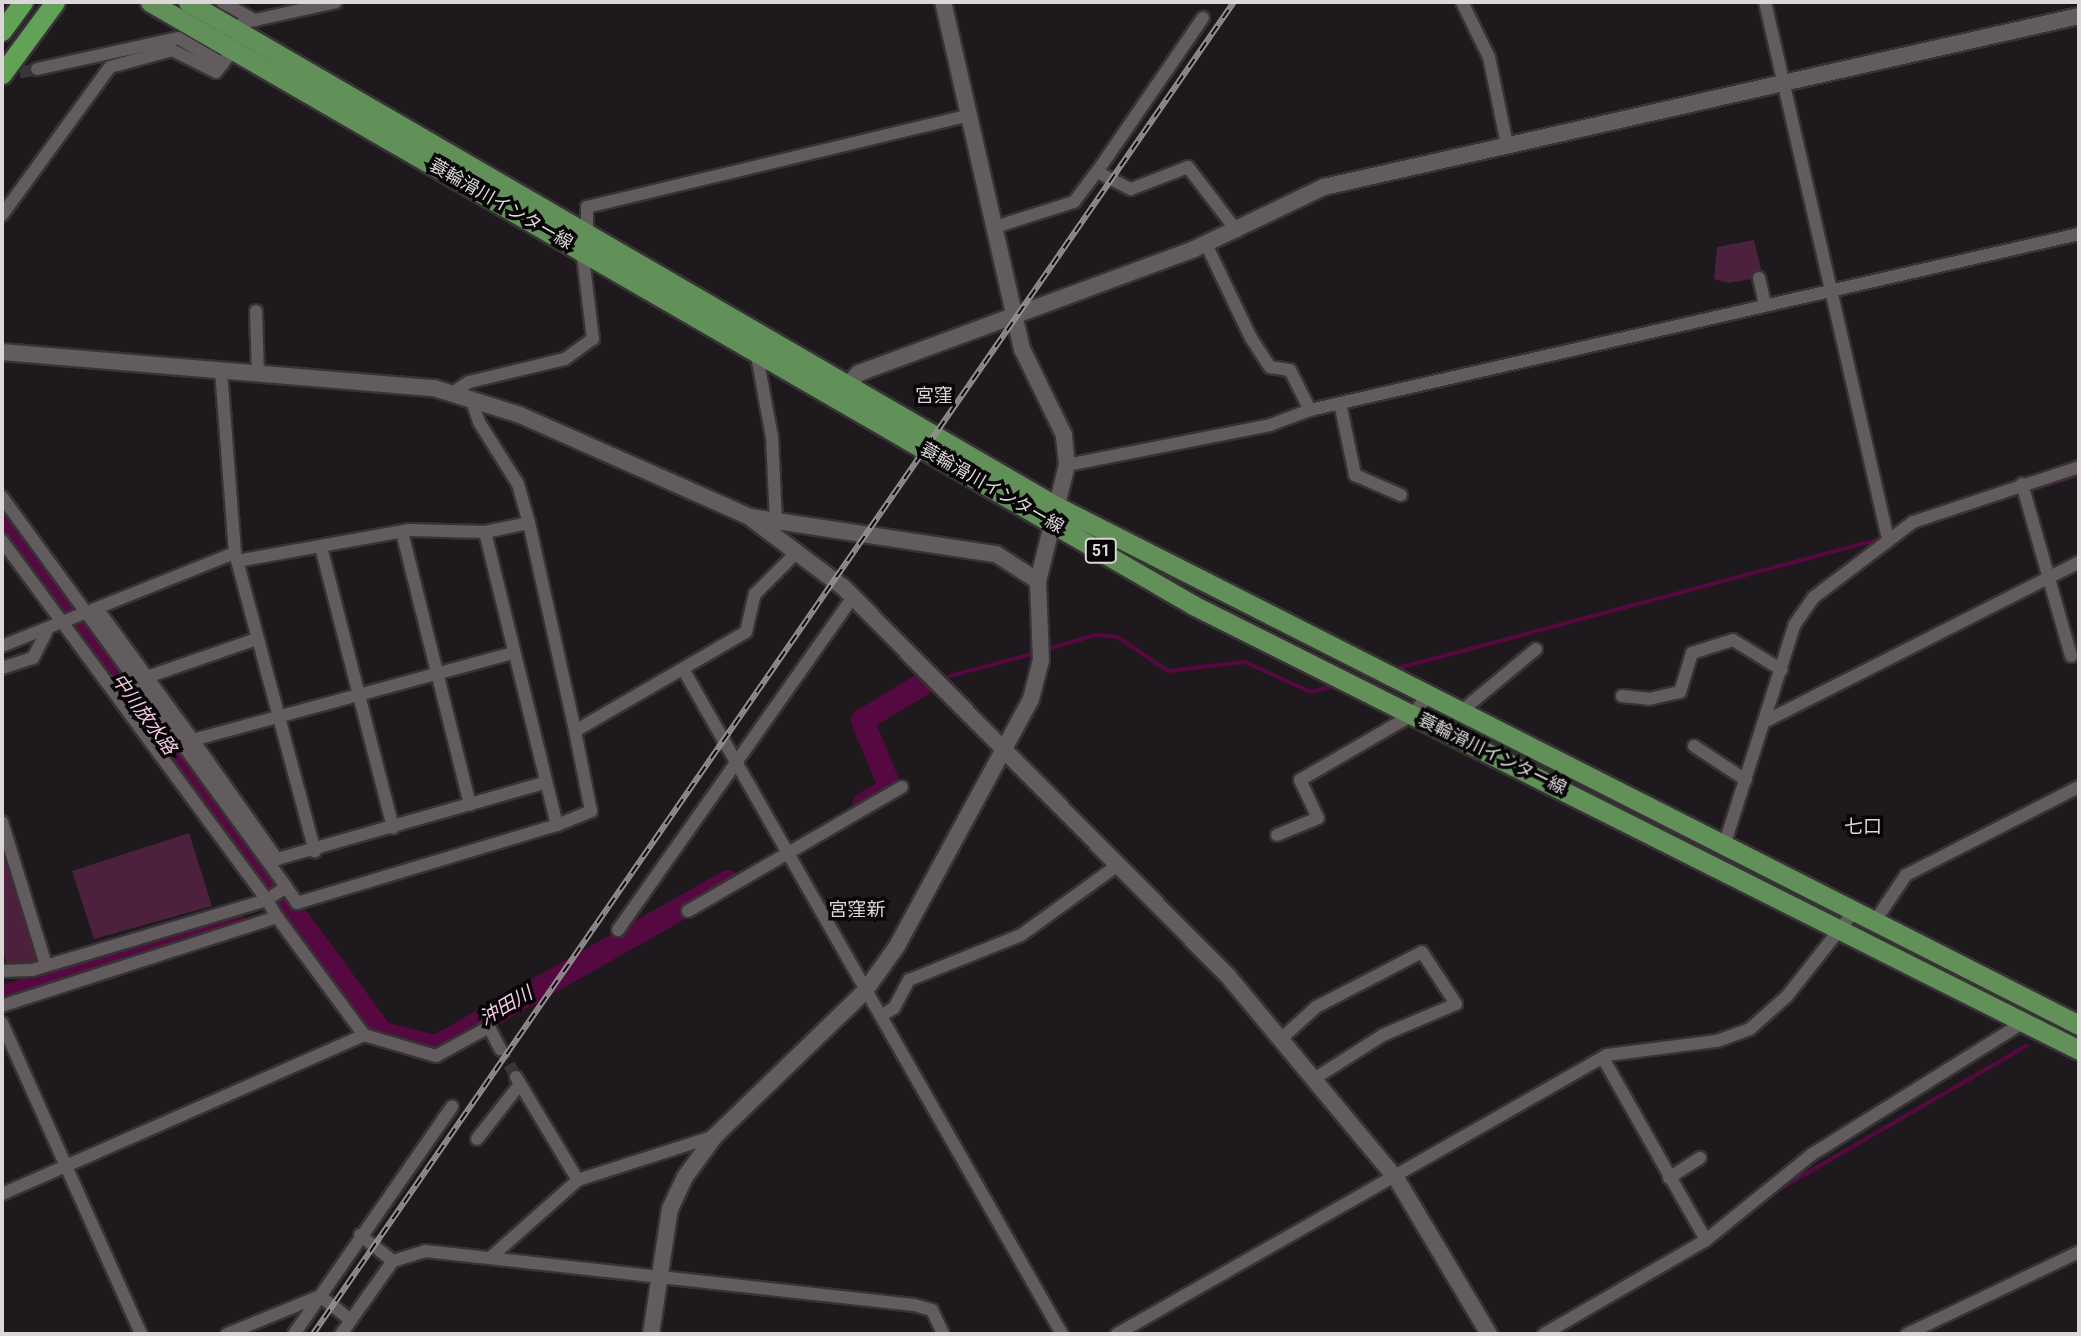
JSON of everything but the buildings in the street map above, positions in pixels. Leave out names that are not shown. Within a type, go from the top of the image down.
[{"type":"highway","points":[[2,31],[23,2]]},
{"type":"highway","points":[[2,74],[55,2]]},
{"type":"main road","name":"蓑輪滑川インター線","points":[[150,2],[756,351],[1056,516],[1460,713],[1722,849],[2024,1022],[2079,1050]]},
{"type":"main road","name":"蓑輪滑川インター線","points":[[188,2],[231,48],[587,230],[847,385],[1193,605],[1412,715],[1848,921],[1873,925],[2079,1026]]},
{"type":"street","points":[[222,2],[255,20]]},
{"type":"street","points":[[2,215],[110,67],[172,50],[216,72],[231,48],[255,20],[336,2]]},
{"type":"street","points":[[652,1334],[657,1275],[670,1209],[715,1136],[865,991],[897,946],[1031,699],[1041,652],[1038,581],[1068,464],[1064,435],[1022,349],[943,2]]},
{"type":"street","points":[[1461,2],[1489,57],[1507,145]]},
{"type":"street","points":[[1765,2],[1826,292],[1888,539]]},
{"type":"street","points":[[847,385],[859,373],[1206,244],[1324,187],[2079,16]]},
{"type":"street","points":[[995,227],[1074,202],[1203,18]]},
{"type":"street","points":[[37,69],[178,38],[231,48]]},
{"type":"street","points":[[587,230],[587,207],[969,115]]},
{"type":"street","points":[[1097,172],[1131,189],[1188,167],[1237,231]]},
{"type":"street","points":[[1068,464],[1270,425],[1310,410],[2079,234]]},
{"type":"street","points":[[1206,244],[1251,338],[1270,367],[1290,370],[1310,410]]},
{"type":"street","points":[[452,393],[469,382],[565,359],[593,339],[582,250]]},
{"type":"street","points":[[1759,278],[1765,304]]},
{"type":"street","points":[[256,311],[258,374]]},
{"type":"street","points":[[756,351],[772,437],[776,521]]},
{"type":"street","points":[[2,352],[258,374],[471,397],[750,517],[798,551],[853,597],[1119,864],[1281,1039],[1396,1178],[1489,1334]]},
{"type":"street","points":[[221,371],[236,557],[315,851]]},
{"type":"street","points":[[2,497],[297,904],[556,825],[591,811],[529,523],[518,484],[485,432],[471,397]]},
{"type":"street","points":[[1340,403],[1355,475],[1401,495]]},
{"type":"street","points":[[1722,849],[1803,609],[1888,539],[1945,508],[2079,467]]},
{"type":"street","points":[[2022,484],[2071,656]]},
{"type":"street","points":[[750,517],[996,554],[1038,581]]},
{"type":"street","points":[[2,646],[67,625],[236,557],[321,547],[402,532],[485,532],[529,523]]},
{"type":"street","points":[[402,532],[470,805]]},
{"type":"street","points":[[485,532],[542,783],[556,825]]},
{"type":"street","points":[[2,540],[67,625],[364,1035],[436,1056],[489,1027],[500,1049]]},
{"type":"street","points":[[321,547],[393,828]]},
{"type":"street","points":[[575,731],[746,632],[755,594],[798,551]]},
{"type":"street","points":[[1764,722],[2079,562]]},
{"type":"street","points":[[618,930],[853,597]]},
{"type":"street","points":[[90,615],[147,677],[277,859],[315,851],[542,783]]},
{"type":"street","points":[[2,668],[33,658],[46,632]]},
{"type":"street","points":[[147,677],[257,639]]},
{"type":"street","points":[[1622,696],[1649,699],[1680,692],[1692,653],[1733,640],[1782,670]]},
{"type":"street","points":[[1460,713],[1536,649]]},
{"type":"street","points":[[193,740],[513,653]]},
{"type":"street","points":[[683,670],[1062,1334]]},
{"type":"street","points":[[1277,835],[1318,818],[1300,780],[1412,715],[1427,697]]},
{"type":"street","points":[[1694,746],[1746,780]]},
{"type":"street","points":[[688,911],[789,856],[902,787]]},
{"type":"street","points":[[1873,925],[1906,875],[2079,787]]},
{"type":"street","points":[[2,822],[46,965]]},
{"type":"street","points":[[881,1016],[894,1008],[909,980],[1021,935],[1119,864]]},
{"type":"street","points":[[2,971],[46,965],[267,900],[286,887]]},
{"type":"street","points":[[223,913],[227,932]]},
{"type":"street","points":[[2,1006],[277,917]]},
{"type":"street","points":[[1117,1334],[1396,1178],[1603,1058],[1750,1029],[1848,921]]},
{"type":"street","points":[[1281,1039],[1316,1007],[1422,952],[1457,1004],[1383,1035],[1314,1079]]},
{"type":"street","points":[[1544,1334],[1706,1240],[1811,1155],[2024,1022]]},
{"type":"street","points":[[2,1023],[141,1334]]},
{"type":"street","points":[[2,1194],[364,1035]]},
{"type":"street","points":[[1603,1058],[1706,1240]]},
{"type":"street","points":[[477,1139],[518,1081],[578,1180]]},
{"type":"street","points":[[294,1334],[452,1107]]},
{"type":"street","points":[[490,1258],[578,1180],[715,1136]]},
{"type":"street","points":[[1669,1178],[1700,1158]]},
{"type":"street","points":[[360,1236],[393,1261]]},
{"type":"street","points":[[341,1334],[393,1261],[425,1251],[914,1305],[932,1310],[943,1334]]},
{"type":"street","points":[[1907,1334],[2079,1252]]},
{"type":"street","points":[[320,1296],[351,1320]]},
{"type":"street","points":[[227,1334],[320,1296]]},
{"type":"shaded area","points":[[1754,240],[1763,277],[1729,283],[1714,279],[1717,247]]},
{"type":"shaded area","points":[[189,833],[212,906],[94,939],[72,871]]},
{"type":"shaded area","points":[[2,839],[39,952],[39,964],[8,969],[2,950]]},
{"type":"waterway","points":[[2028,491],[2079,475]]},
{"type":"waterway","points":[[2001,499],[2020,493]]},
{"type":"waterway","name":"中川放水路","points":[[2,518],[382,1033],[436,1046],[728,881]]},
{"type":"waterway","points":[[1395,669],[1884,538]]},
{"type":"waterway","points":[[1047,649],[1096,635],[1118,637],[1168,671],[1245,662],[1311,692],[1337,685]]},
{"type":"waterway","points":[[939,679],[1036,653]]},
{"type":"waterway","points":[[1358,680],[1374,675]]},
{"type":"waterway","name":"沖田川","points":[[864,803],[890,788],[862,720],[925,682]]},
{"type":"waterway","name":"沖田川","points":[[2,996],[236,925]]},
{"type":"waterway","points":[[1771,1194],[2026,1046]]},
{"type":"tunnel","points":[[2,76],[37,69]]},
{"type":"tunnel","points":[[500,1049],[516,1077]]},
{"type":"railway","points":[[313,1334],[1234,2]]},
{"type":"district","name":"宮窪","points":[[934,396]]},
{"type":"district","name":"七口","points":[[1863,827]]},
{"type":"district","name":"宮窪新","points":[[857,910]]}]
